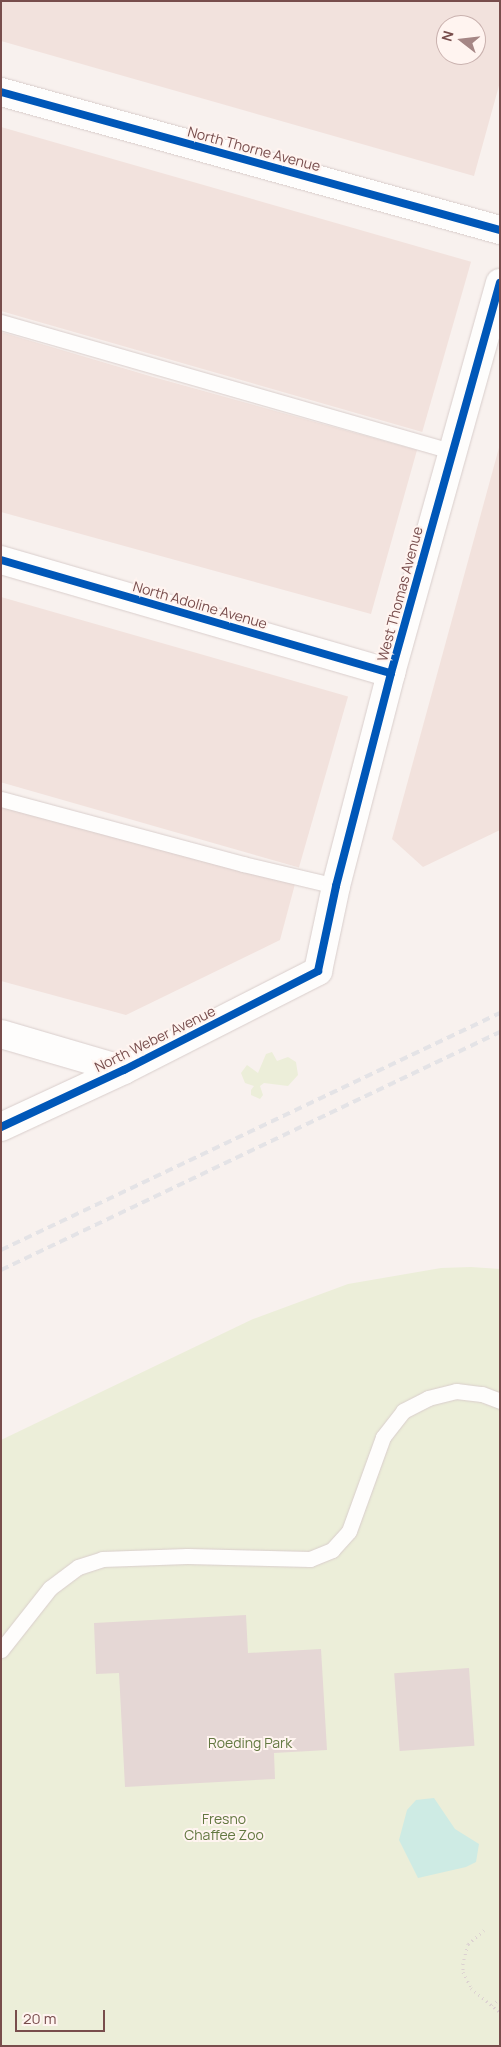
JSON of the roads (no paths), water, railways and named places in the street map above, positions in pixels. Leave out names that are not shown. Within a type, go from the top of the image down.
[{"type":"street","name":"North Thorne Avenue","points":[[1,92],[500,230]]},
{"type":"street","name":"West Thomas Avenue","points":[[318,971],[336,886],[391,673],[500,283]]},
{"type":"street","name":"North Adoline Avenue","points":[[1,560],[391,673]]},
{"type":"street","name":"North Weber Avenue","points":[[1,1127],[124,1070],[318,971]]},
{"type":"street","points":[[1,1034],[124,1070]]},
{"type":"lane","points":[[1,322],[452,451]]},
{"type":"lane","points":[[1,799],[243,864],[336,886]]},
{"type":"lane","points":[[1,1650],[50,1588],[78,1567],[102,1559],[188,1556],[310,1559],[332,1550],[349,1531],[383,1437],[403,1411],[428,1398],[456,1391],[482,1394],[500,1400]]},
{"type":"water","points":[[434,1798],[455,1829],[479,1844],[476,1862],[466,1867],[418,1878],[399,1840],[407,1810],[416,1800]]},
{"type":"railway","points":[[1,1250],[500,1013]]},
{"type":"railway","points":[[1,1270],[500,1032]]},
{"type":"park label","name":"Roeding Park","points":[[250,1743]]},
{"type":"park label","name":"Fresno Chaffee Zoo","points":[[224,1828]]}]
